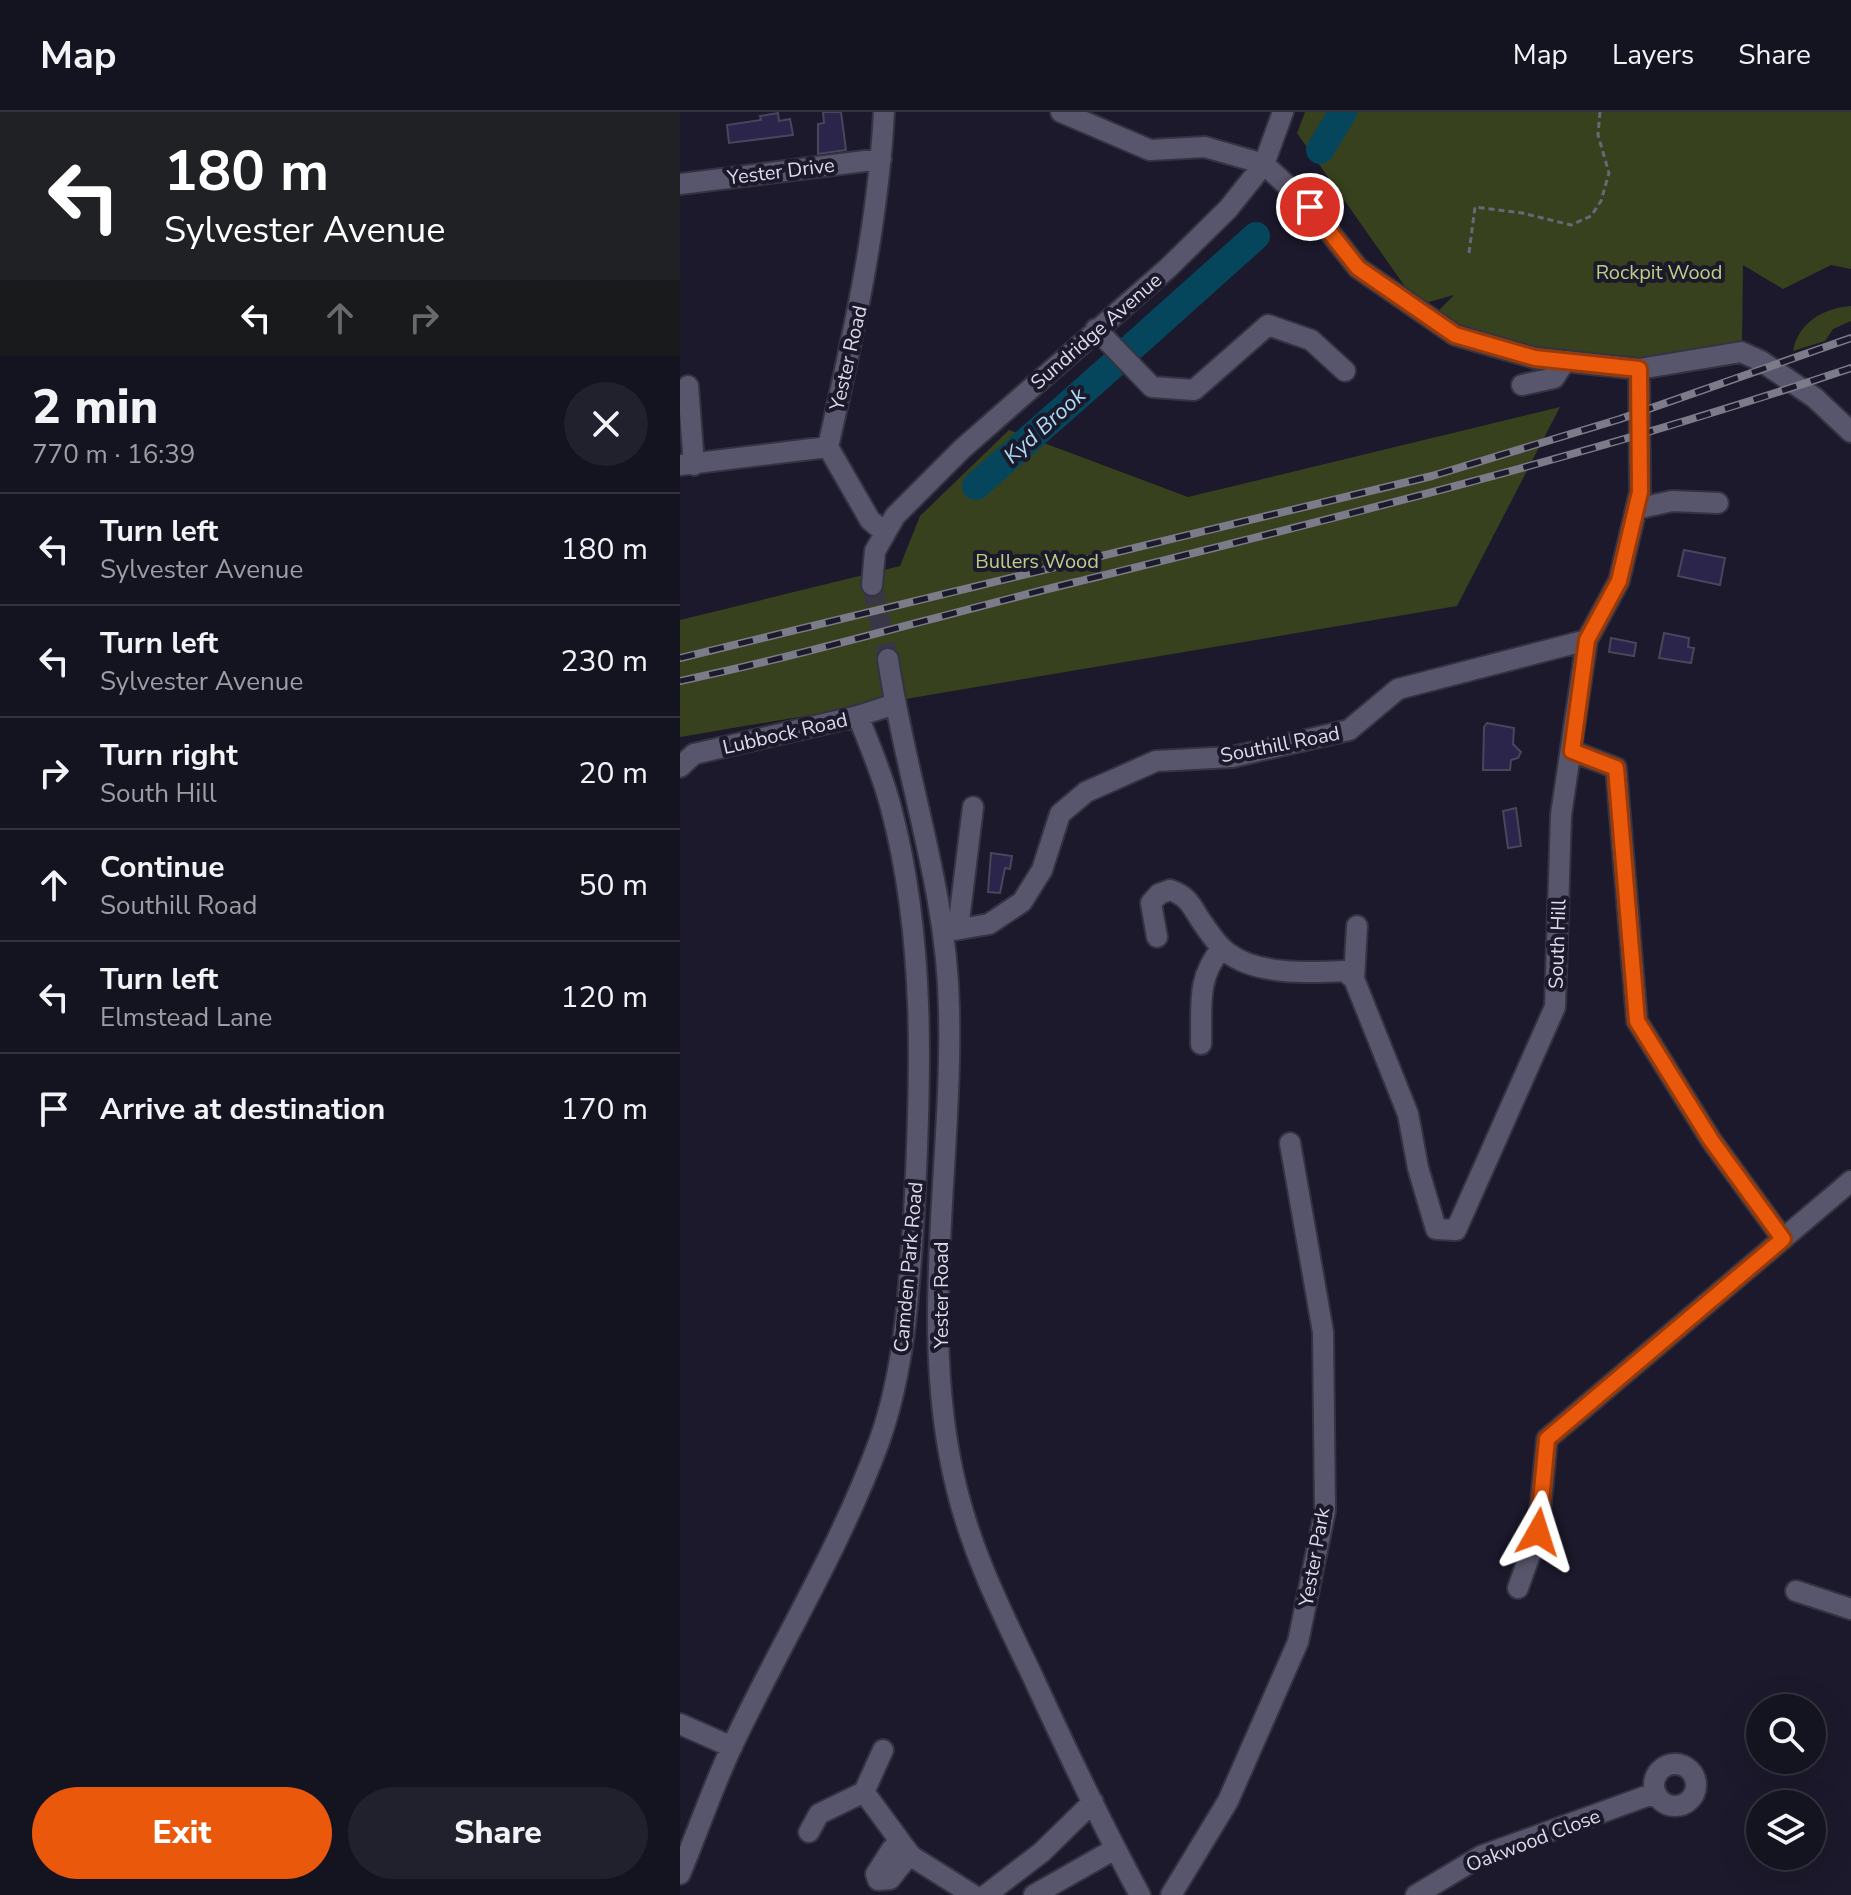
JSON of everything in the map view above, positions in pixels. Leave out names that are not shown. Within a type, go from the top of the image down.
[{"type":"street","name":"Yester Road","points":[[828,447],[862,296],[881,159],[884,112]]},
{"type":"street","points":[[1061,112],[1150,150],[1205,147],[1264,164],[1310,207],[1358,268],[1455,335],[1535,358],[1639,369],[1741,352],[1761,361],[1815,398],[1851,432]]},
{"type":"street","name":"Sundridge Avenue","points":[[883,531],[962,449],[1168,268],[1228,209],[1264,164],[1283,112]]},
{"type":"street","name":"Yester Drive","points":[[680,184],[881,159]]},
{"type":"street","points":[[1096,329],[1152,387],[1194,390],[1268,325],[1311,340],[1345,371]]},
{"type":"street","points":[[1522,385],[1554,378],[1565,361]]},
{"type":"street","points":[[1587,640],[1619,581],[1640,492],[1639,369]]},
{"type":"street","points":[[688,386],[687,465],[828,447],[870,520],[883,531],[873,559],[872,585]]},
{"type":"street","points":[[1636,509],[1672,501],[1718,503]]},
{"type":"street","name":"South Hill","points":[[1354,979],[1408,1114],[1418,1168],[1436,1229],[1456,1230],[1555,1007],[1561,815],[1587,640]]},
{"type":"street","name":"Southill Road","points":[[950,930],[989,924],[1022,902],[1042,870],[1060,814],[1086,792],[1156,761],[1232,757],[1349,730],[1398,689],[1587,640]]},
{"type":"street","name":"Yester Road","points":[[888,659],[895,704],[950,930],[938,1281],[943,1393],[957,1490],[995,1600],[1140,1895]]},
{"type":"street","name":"Lubbock Road","points":[[680,767],[694,754],[858,716],[895,704]]},
{"type":"street","name":"Camden Park Road","points":[[680,1874],[732,1747],[842,1534],[880,1439],[905,1341],[918,1149],[919,1028],[914,953],[905,879],[892,811],[858,716]]},
{"type":"street","points":[[1572,751],[1616,768],[1637,1021],[1711,1140],[1783,1239]]},
{"type":"street","points":[[950,930],[973,807]]},
{"type":"street","points":[[1157,937],[1151,903],[1159,894],[1170,890],[1191,902],[1222,948],[1249,963],[1285,970],[1344,971],[1354,979]]},
{"type":"street","points":[[1354,979],[1357,926]]},
{"type":"street","points":[[1201,1044],[1202,992],[1207,965],[1222,948]]},
{"type":"street","name":"Yester Park","points":[[1171,1895],[1228,1801],[1298,1642],[1325,1511],[1323,1332],[1290,1143]]},
{"type":"street","points":[[1518,1588],[1538,1532],[1547,1439],[1851,1181]]},
{"type":"street","points":[[1797,1589],[1851,1609]]},
{"type":"street","points":[[680,1724],[732,1747]]},
{"type":"street","points":[[809,1832],[819,1814],[864,1792],[883,1750]]},
{"type":"street","points":[[864,1792],[901,1851],[973,1895]]},
{"type":"street","name":"Oakwood Close","points":[[1416,1895],[1481,1856],[1655,1793]]},
{"type":"street","points":[[986,1895],[1042,1852],[1093,1802]]},
{"type":"street","points":[[1034,1895],[1115,1849]]},
{"type":"path","points":[[1469,253],[1475,207],[1522,213],[1571,225],[1591,216],[1601,201],[1609,173],[1598,135],[1600,112]]},
{"type":"green space","name":"Rockpit Wood","points":[[1305,112],[1851,112],[1851,269],[1831,265],[1783,289],[1743,265],[1742,343],[1638,362],[1534,348],[1460,326],[1439,310],[1454,295],[1418,305],[1297,133]]},
{"type":"green space","points":[[1851,306],[1851,321],[1833,329],[1825,341],[1793,351],[1800,332],[1813,319],[1831,310]]},
{"type":"green space","name":"Bullers Wood","points":[[1560,407],[1457,606],[680,737],[680,620],[900,566],[920,516],[1009,430],[1188,497]]},
{"type":"building","points":[[823,112],[841,112],[846,150],[818,154],[818,124],[824,123]]},
{"type":"building","points":[[778,113],[779,121],[790,119],[793,135],[729,143],[727,125],[761,120],[760,116]]},
{"type":"building","points":[[1684,550],[1725,558],[1720,585],[1678,576]]},
{"type":"building","points":[[1664,633],[1689,638],[1688,647],[1694,648],[1691,663],[1659,658]]},
{"type":"building","points":[[1611,638],[1636,643],[1634,656],[1609,652]]},
{"type":"building","points":[[1487,723],[1514,728],[1513,744],[1521,752],[1518,758],[1511,760],[1510,770],[1483,770],[1484,727]]},
{"type":"building","points":[[1516,808],[1521,846],[1508,848],[1503,811]]},
{"type":"building","points":[[991,853],[1012,856],[1010,869],[1005,868],[1000,893],[988,892]]},
{"type":"waterway","name":"Kyd Brook","points":[[1320,150],[1343,112]]},
{"type":"waterway","name":"Kyd Brook","points":[[1131,348],[1256,236]]},
{"type":"waterway","name":"Kyd Brook","points":[[976,486],[1113,365]]},
{"type":"tunnel","points":[[872,585],[888,659]]},
{"type":"railway","points":[[680,658],[1432,476],[1620,419],[1851,338]]},
{"type":"railway","points":[[680,681],[829,646],[1466,483],[1659,429],[1851,368]]},
{"type":"route","points":[[1310,207],[1358,268],[1455,335],[1535,358],[1639,369],[1640,492],[1619,581],[1587,640],[1572,751],[1616,768],[1637,1021],[1711,1140],[1783,1239],[1547,1439],[1538,1532]]}]
